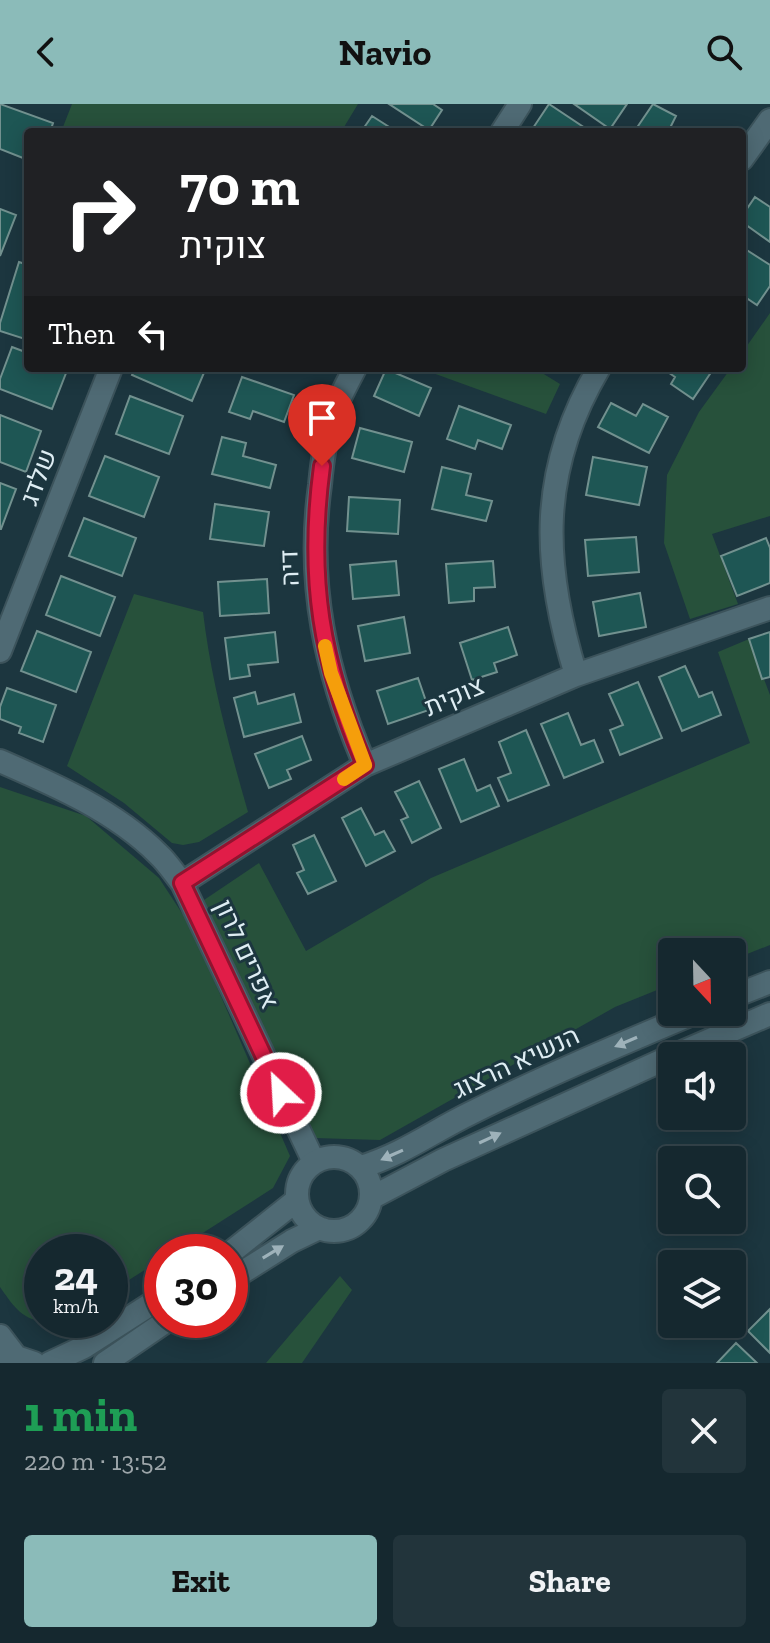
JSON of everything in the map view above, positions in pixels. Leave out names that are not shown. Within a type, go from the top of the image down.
[{"type":"street","points":[[505,128],[520,104]]},
{"type":"street","points":[[746,153],[770,120]]},
{"type":"street","name":"שלדג","points":[[0,651],[109,372]]},
{"type":"street","name":"דיה","points":[[353,372],[332,418],[322,466],[316,516],[316,574],[320,622],[331,673],[365,765]]},
{"type":"street","points":[[576,675],[563,633],[556,592],[552,505],[558,463],[570,425],[597,372]]},
{"type":"street","name":"צוקית","points":[[182,883],[365,765],[576,675],[770,608]]},
{"type":"street","name":"אפרים לרון","points":[[0,761],[54,785],[95,808],[157,853],[182,883],[314,1162]]},
{"type":"street","points":[[746,991],[770,982]]},
{"type":"street","points":[[705,1042],[770,1014]]},
{"type":"street","name":"הנשיא הרצוג","points":[[361,1167],[390,1158],[468,1114],[664,1026]]},
{"type":"street","points":[[371,1198],[443,1160],[658,1062]]},
{"type":"street","points":[[334,1156],[348,1159],[361,1167],[369,1179],[371,1198],[360,1220],[348,1229],[333,1231],[319,1228],[307,1220],[298,1208],[297,1200],[299,1179],[307,1167],[334,1156]]},
{"type":"street","points":[[248,1239],[297,1200]]},
{"type":"street","points":[[248,1269],[319,1228]]},
{"type":"street","points":[[50,1363],[84,1347],[144,1309]]},
{"type":"street","points":[[0,1336],[17,1360]]},
{"type":"street","points":[[105,1363],[144,1336]]},
{"type":"green space","points":[[72,104],[358,104],[343,128],[63,128]]},
{"type":"green space","points":[[770,313],[770,516],[712,534],[738,604],[690,619],[664,543],[667,475],[699,412],[728,372],[746,372],[746,347]]},
{"type":"green space","points":[[430,372],[540,372],[560,384],[546,414]]},
{"type":"green space","points":[[134,594],[203,612],[216,688],[248,812],[199,842],[183,845],[172,843],[124,803],[67,766]]},
{"type":"green space","points":[[749,639],[770,695],[770,945],[746,954],[746,938],[658,938],[658,990],[615,1007],[380,1140],[315,1138],[204,900],[259,863],[306,951],[431,878],[750,743],[718,652]]},
{"type":"green space","points":[[0,787],[86,816],[159,878],[191,927],[290,1156],[273,1188],[201,1234],[144,1234],[144,1270],[128,1281],[128,1234],[24,1234],[24,1315],[0,1287]]},
{"type":"green space","points":[[340,1276],[352,1290],[302,1363],[266,1363]]},
{"type":"building","points":[[0,104],[53,123],[51,128],[24,128],[24,158],[0,149]]},
{"type":"building","points":[[389,104],[433,104],[442,110],[430,128]]},
{"type":"building","points":[[549,104],[585,128],[533,128]]},
{"type":"building","points":[[574,104],[627,104],[609,128]]},
{"type":"building","points":[[653,104],[676,116],[670,128],[637,128]]},
{"type":"building","points":[[372,116],[391,128],[364,128]]},
{"type":"building","points":[[755,197],[770,207],[770,242],[746,225],[746,210]]},
{"type":"building","points":[[0,209],[16,215],[0,256]]},
{"type":"building","points":[[746,250],[770,265],[770,286],[757,305],[746,298]]},
{"type":"building","points":[[19,262],[24,264],[24,339],[0,331]]},
{"type":"building","points":[[12,347],[24,352],[24,372],[66,372],[52,409],[0,389],[0,379]]},
{"type":"building","points":[[133,372],[204,372],[192,401],[132,375]]},
{"type":"building","points":[[385,372],[393,372],[431,388],[419,416],[374,396]]},
{"type":"building","points":[[668,372],[711,372],[693,399],[671,384],[675,377]]},
{"type":"building","points":[[242,377],[294,395],[284,422],[253,411],[250,419],[229,412]]},
{"type":"building","points":[[130,396],[183,416],[169,454],[116,434]]},
{"type":"building","points":[[611,403],[636,416],[643,404],[668,417],[649,453],[598,427]]},
{"type":"building","points":[[459,406],[511,425],[502,449],[478,440],[475,449],[447,439]]},
{"type":"building","points":[[0,415],[41,431],[26,472],[0,462]]},
{"type":"building","points":[[360,428],[412,442],[404,472],[352,458]]},
{"type":"building","points":[[222,437],[246,443],[243,456],[276,465],[270,488],[212,474]]},
{"type":"building","points":[[105,456],[159,477],[144,517],[89,496]]},
{"type":"building","points":[[593,457],[647,467],[639,505],[586,495]]},
{"type":"building","points":[[442,467],[471,474],[466,495],[492,501],[486,521],[432,509]]},
{"type":"building","points":[[0,483],[16,489],[1,529],[0,529]]},
{"type":"building","points":[[349,497],[400,500],[398,534],[347,531]]},
{"type":"building","points":[[215,504],[269,512],[264,546],[210,539]]},
{"type":"building","points":[[84,518],[136,538],[122,576],[69,556]]},
{"type":"building","points":[[636,537],[639,572],[588,576],[585,540]]},
{"type":"building","points":[[766,538],[770,548],[770,583],[737,596],[721,556]]},
{"type":"building","points":[[396,561],[399,595],[353,599],[350,565]]},
{"type":"building","points":[[493,561],[495,587],[474,588],[474,601],[449,603],[446,564]]},
{"type":"building","points":[[61,576],[115,597],[100,636],[46,615]]},
{"type":"building","points":[[267,579],[269,613],[220,616],[218,582]]},
{"type":"building","points":[[640,593],[646,627],[599,636],[593,602]]},
{"type":"building","points":[[404,617],[410,653],[365,661],[358,626]]},
{"type":"building","points":[[508,627],[517,655],[494,663],[497,672],[472,680],[460,643]]},
{"type":"building","points":[[37,631],[91,652],[76,692],[21,671]]},
{"type":"building","points":[[275,632],[278,662],[248,665],[250,676],[230,679],[225,638]]},
{"type":"building","points":[[770,632],[770,677],[762,679],[749,639]]},
{"type":"building","points":[[685,666],[699,697],[712,692],[721,715],[682,731],[659,677]]},
{"type":"building","points":[[418,678],[429,710],[388,724],[377,691]]},
{"type":"building","points":[[638,682],[662,738],[620,755],[610,730],[623,725],[609,694]]},
{"type":"building","points":[[7,688],[56,705],[43,742],[19,733],[21,727],[0,719],[0,707]]},
{"type":"building","points":[[255,692],[258,704],[294,694],[301,722],[244,737],[234,698]]},
{"type":"building","points":[[568,713],[581,745],[594,740],[603,762],[564,778],[541,724]]},
{"type":"building","points":[[526,730],[549,785],[508,801],[498,778],[511,773],[499,742]]},
{"type":"building","points":[[302,736],[311,760],[287,770],[291,779],[269,788],[255,754]]},
{"type":"building","points":[[464,759],[477,791],[490,785],[499,806],[461,822],[439,769]]},
{"type":"building","points":[[419,781],[441,828],[412,843],[401,820],[408,817],[395,792]]},
{"type":"building","points":[[361,808],[375,835],[384,831],[395,851],[366,866],[342,818]]},
{"type":"building","points":[[314,835],[336,881],[308,894],[297,873],[304,870],[293,845]]},
{"type":"building","points":[[770,1309],[770,1353],[748,1331]]},
{"type":"building","points":[[736,1343],[757,1363],[717,1363]]},
{"type":"slow traffic","points":[[325,646],[331,673],[365,765],[344,779]]},
{"type":"route","points":[[281,1093],[182,883],[365,765],[331,673],[320,622],[316,516],[322,466]]}]
